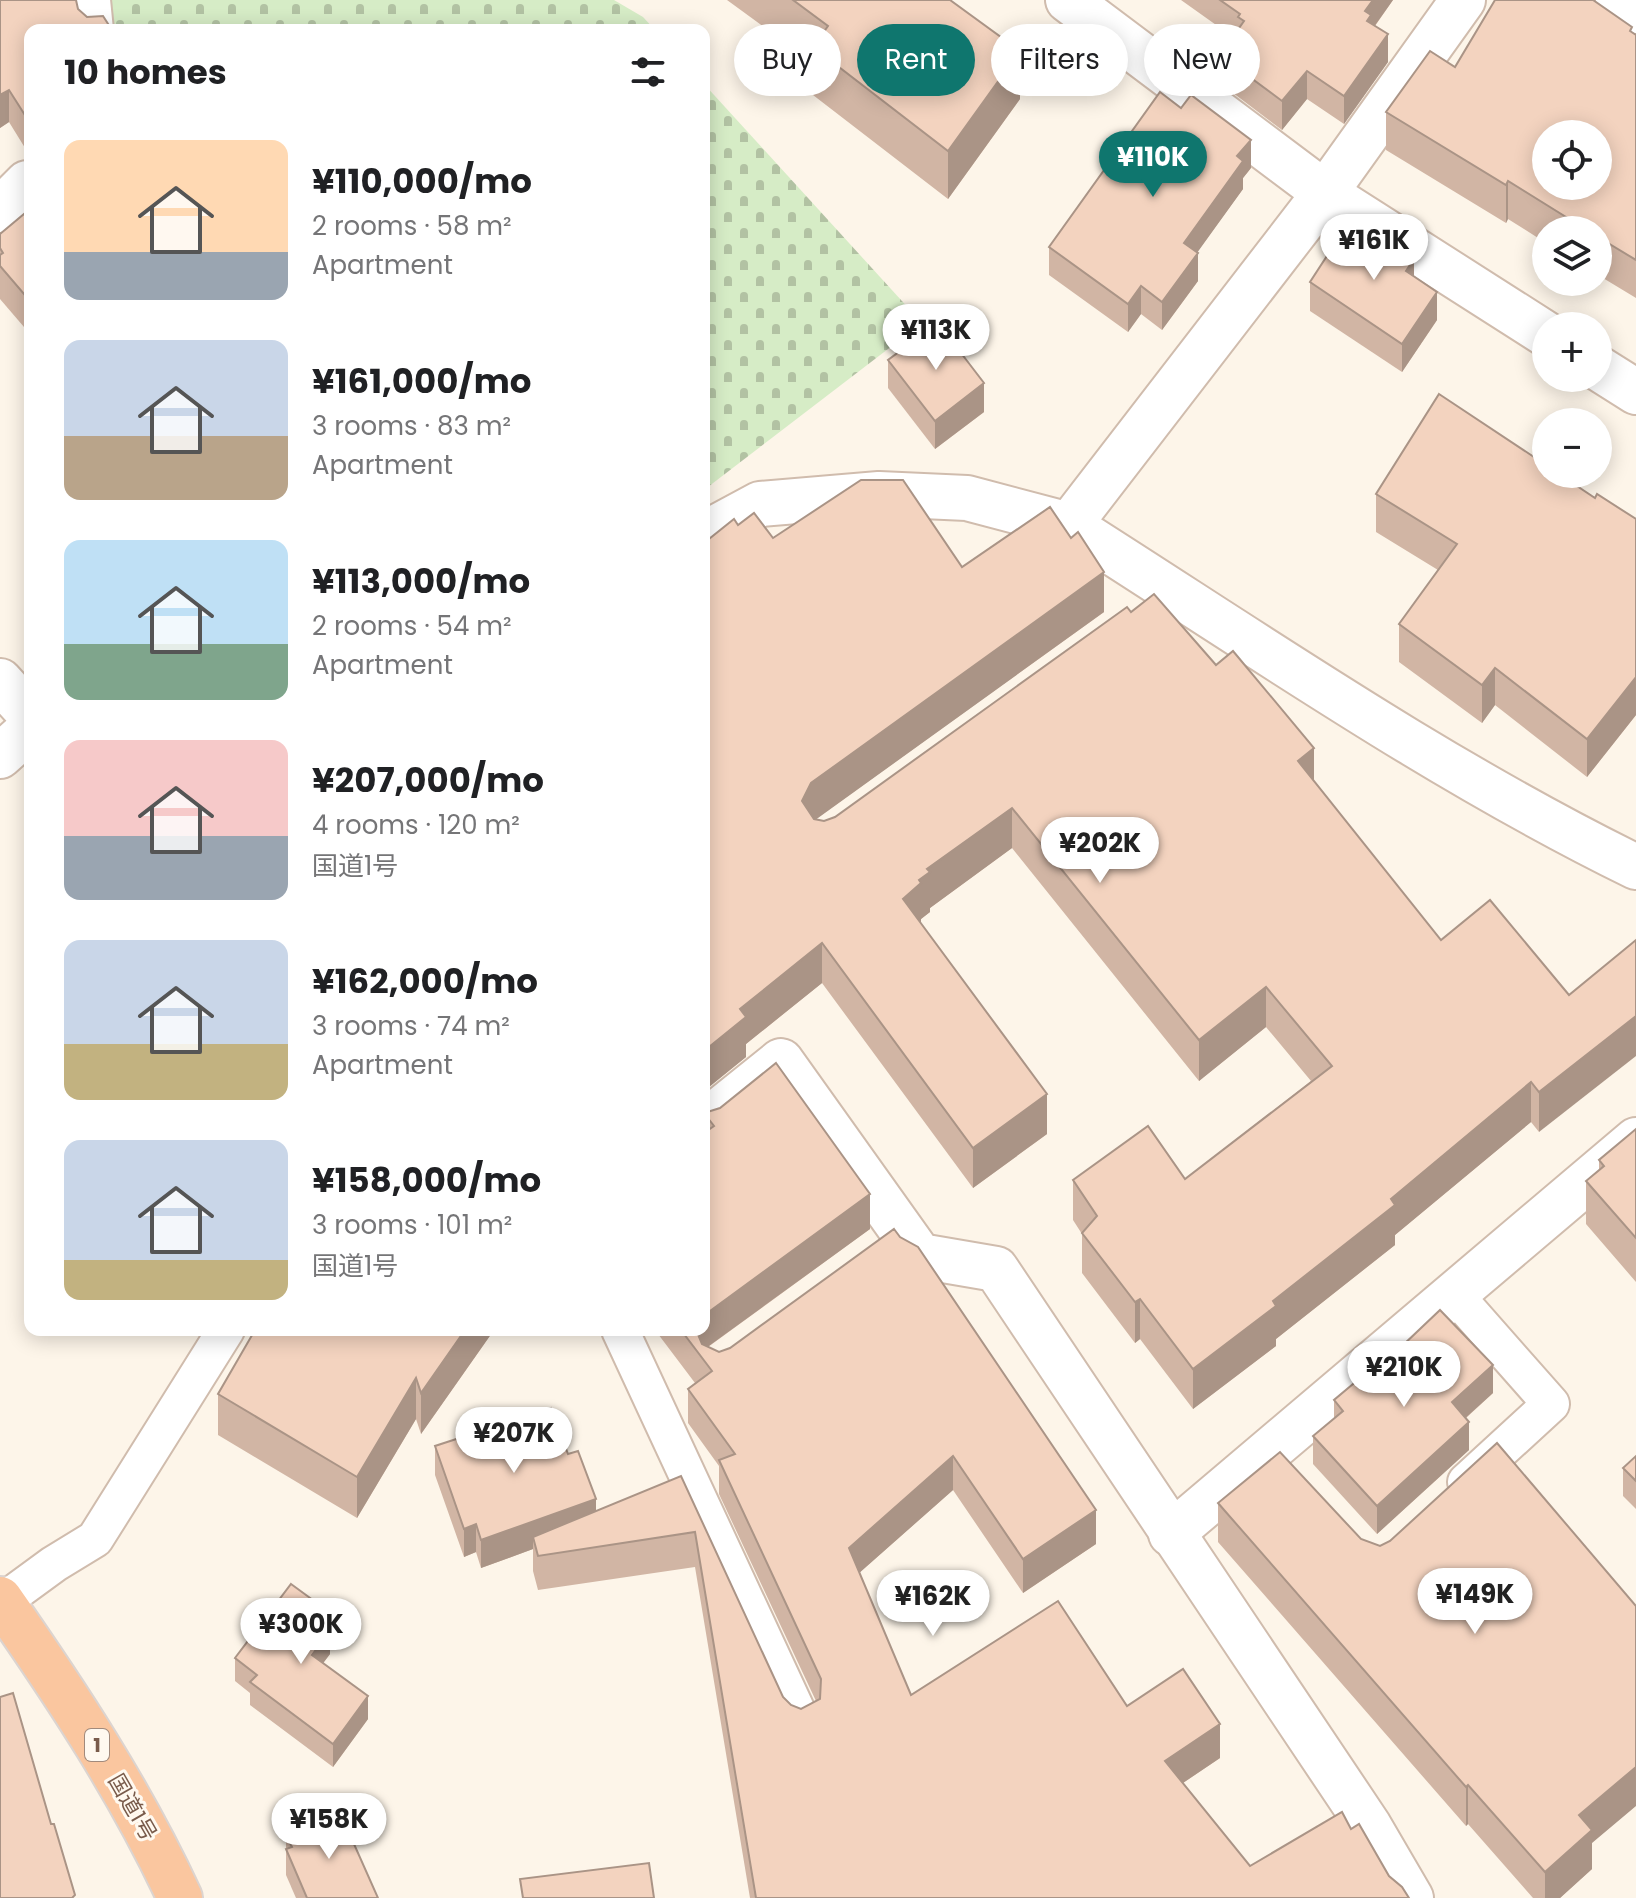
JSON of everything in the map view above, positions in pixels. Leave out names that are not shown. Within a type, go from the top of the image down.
[{"type":"highway","name":"国道1号","points":[[1,1601],[49,1667],[147,1825],[180,1898]]},
{"type":"street","points":[[1068,0],[1325,193],[1532,325]]},
{"type":"street","points":[[1069,525],[1325,193],[1463,0]]},
{"type":"street","points":[[1618,0],[1636,11]]},
{"type":"street","points":[[1612,377],[1636,392]]},
{"type":"street","points":[[710,531],[760,504],[879,494],[967,498],[1069,525],[1159,599],[1553,826],[1636,867]]},
{"type":"street","points":[[0,681],[24,707]]},
{"type":"street","points":[[0,756],[24,734]]},
{"type":"street","points":[[710,1118],[781,1061],[890,1240],[920,1256],[996,1269],[1369,1826],[1411,1898]]},
{"type":"street","points":[[1171,1534],[1282,1461],[1454,1294],[1636,1140]]},
{"type":"lane","points":[[92,0],[94,24]]},
{"type":"lane","points":[[1446,1500],[1551,1404],[1454,1294]]},
{"type":"lane","points":[[1,1601],[95,1539],[222,1336]]},
{"type":"lane","points":[[623,1336],[802,1722]]},
{"type":"green space","points":[[110,0],[614,0],[649,24],[112,24]]},
{"type":"green space","points":[[710,91],[922,323],[710,485]]},
{"type":"building","points":[[0,0],[76,0],[78,9],[87,17],[103,16],[108,24],[24,24],[24,114],[9,90],[0,95]]},
{"type":"building","points":[[793,0],[950,0],[991,30],[991,91],[948,151],[877,96],[975,96],[975,24],[857,24],[857,81],[841,69],[841,24],[825,24]]},
{"type":"building","points":[[1220,0],[1373,0],[1365,11],[1371,15],[1367,21],[1388,34],[1344,96],[1307,71],[1282,101],[1260,85],[1260,24],[1242,24],[1244,21],[1238,17],[1240,14]]},
{"type":"building","points":[[1495,0],[1593,0],[1632,27],[1630,31],[1636,35],[1636,260],[1612,245],[1612,216],[1564,216],[1539,200],[1612,200],[1612,120],[1532,120],[1532,196],[1508,181],[1506,185],[1386,112],[1430,51],[1455,67]]},
{"type":"building","points":[[1157,96],[1165,96],[1181,108],[1192,96],[1251,140],[1237,156],[1243,161],[1184,243],[1198,253],[1162,302],[1141,286],[1128,304],[1049,247]]},
{"type":"building","points":[[24,214],[24,294],[0,266],[0,255],[3,253],[0,234]]},
{"type":"building","points":[[1351,219],[1414,259],[1406,271],[1437,292],[1402,344],[1310,282]]},
{"type":"building","points":[[938,323],[984,383],[935,421],[888,360]]},
{"type":"building","points":[[1439,394],[1532,456],[1532,488],[1580,488],[1595,498],[1597,494],[1636,519],[1636,677],[1587,739],[1495,668],[1482,685],[1399,624],[1457,544],[1376,494]]},
{"type":"building","points":[[861,480],[903,480],[962,567],[1050,507],[1071,538],[1078,532],[1104,572],[811,783],[802,801],[814,819],[824,821],[835,817],[1127,607],[1131,612],[1154,594],[1216,665],[1233,651],[1314,748],[1298,761],[1441,940],[1490,900],[1569,995],[1636,940],[1636,1016],[1539,1092],[1531,1082],[1391,1199],[1395,1205],[1273,1301],[1276,1306],[1193,1369],[1140,1299],[1135,1302],[1082,1233],[1097,1216],[1073,1180],[1148,1126],[1185,1179],[1332,1066],[1266,987],[1199,1040],[1012,808],[927,869],[930,872],[903,899],[1047,1094],[973,1148],[822,943],[740,1009],[746,1017],[710,1046],[710,538],[734,519],[738,525],[754,513],[773,538]]},
{"type":"building","points":[[776,1063],[870,1194],[710,1311],[710,1129],[714,1126],[710,1121],[710,1111],[720,1108]]},
{"type":"building","points":[[1636,1129],[1636,1238],[1586,1181],[1604,1166],[1599,1160]]},
{"type":"building","points":[[894,1229],[900,1237],[918,1247],[1096,1510],[1023,1559],[953,1456],[849,1548],[911,1695],[1058,1601],[1127,1706],[1183,1669],[1220,1724],[1165,1761],[1250,1866],[1342,1812],[1351,1829],[1359,1824],[1389,1876],[1409,1898],[756,1898],[695,1532],[538,1556],[533,1537],[681,1476],[783,1697],[801,1709],[820,1699],[821,1679],[719,1460],[735,1454],[688,1389],[712,1371],[686,1336],[699,1336],[702,1344],[719,1352],[730,1348]]},
{"type":"building","points":[[1440,1310],[1493,1365],[1452,1402],[1469,1422],[1377,1506],[1313,1436],[1343,1411],[1334,1400],[1378,1363],[1381,1366]]},
{"type":"building","points":[[252,1336],[461,1336],[421,1393],[416,1378],[357,1477],[218,1394]]},
{"type":"building","points":[[551,1408],[568,1454],[578,1451],[596,1499],[481,1540],[476,1524],[464,1529],[435,1446]]},
{"type":"building","points":[[1497,1443],[1636,1606],[1636,1767],[1579,1815],[1592,1830],[1545,1872],[1468,1785],[1466,1787],[1218,1503],[1280,1452],[1361,1539],[1380,1546],[1390,1541]]},
{"type":"building","points":[[1636,1456],[1636,1481],[1623,1468]]},
{"type":"building","points":[[291,1584],[336,1617],[327,1629],[330,1631],[312,1655],[368,1696],[333,1744],[250,1682],[257,1675],[235,1658]]},
{"type":"building","points":[[13,1693],[75,1895],[72,1898],[0,1898],[0,1697]]},
{"type":"building","points":[[338,1808],[378,1898],[307,1898],[286,1849],[292,1847],[286,1836],[338,1813]]},
{"type":"building","points":[[649,1863],[654,1898],[523,1898],[520,1879]]}]
